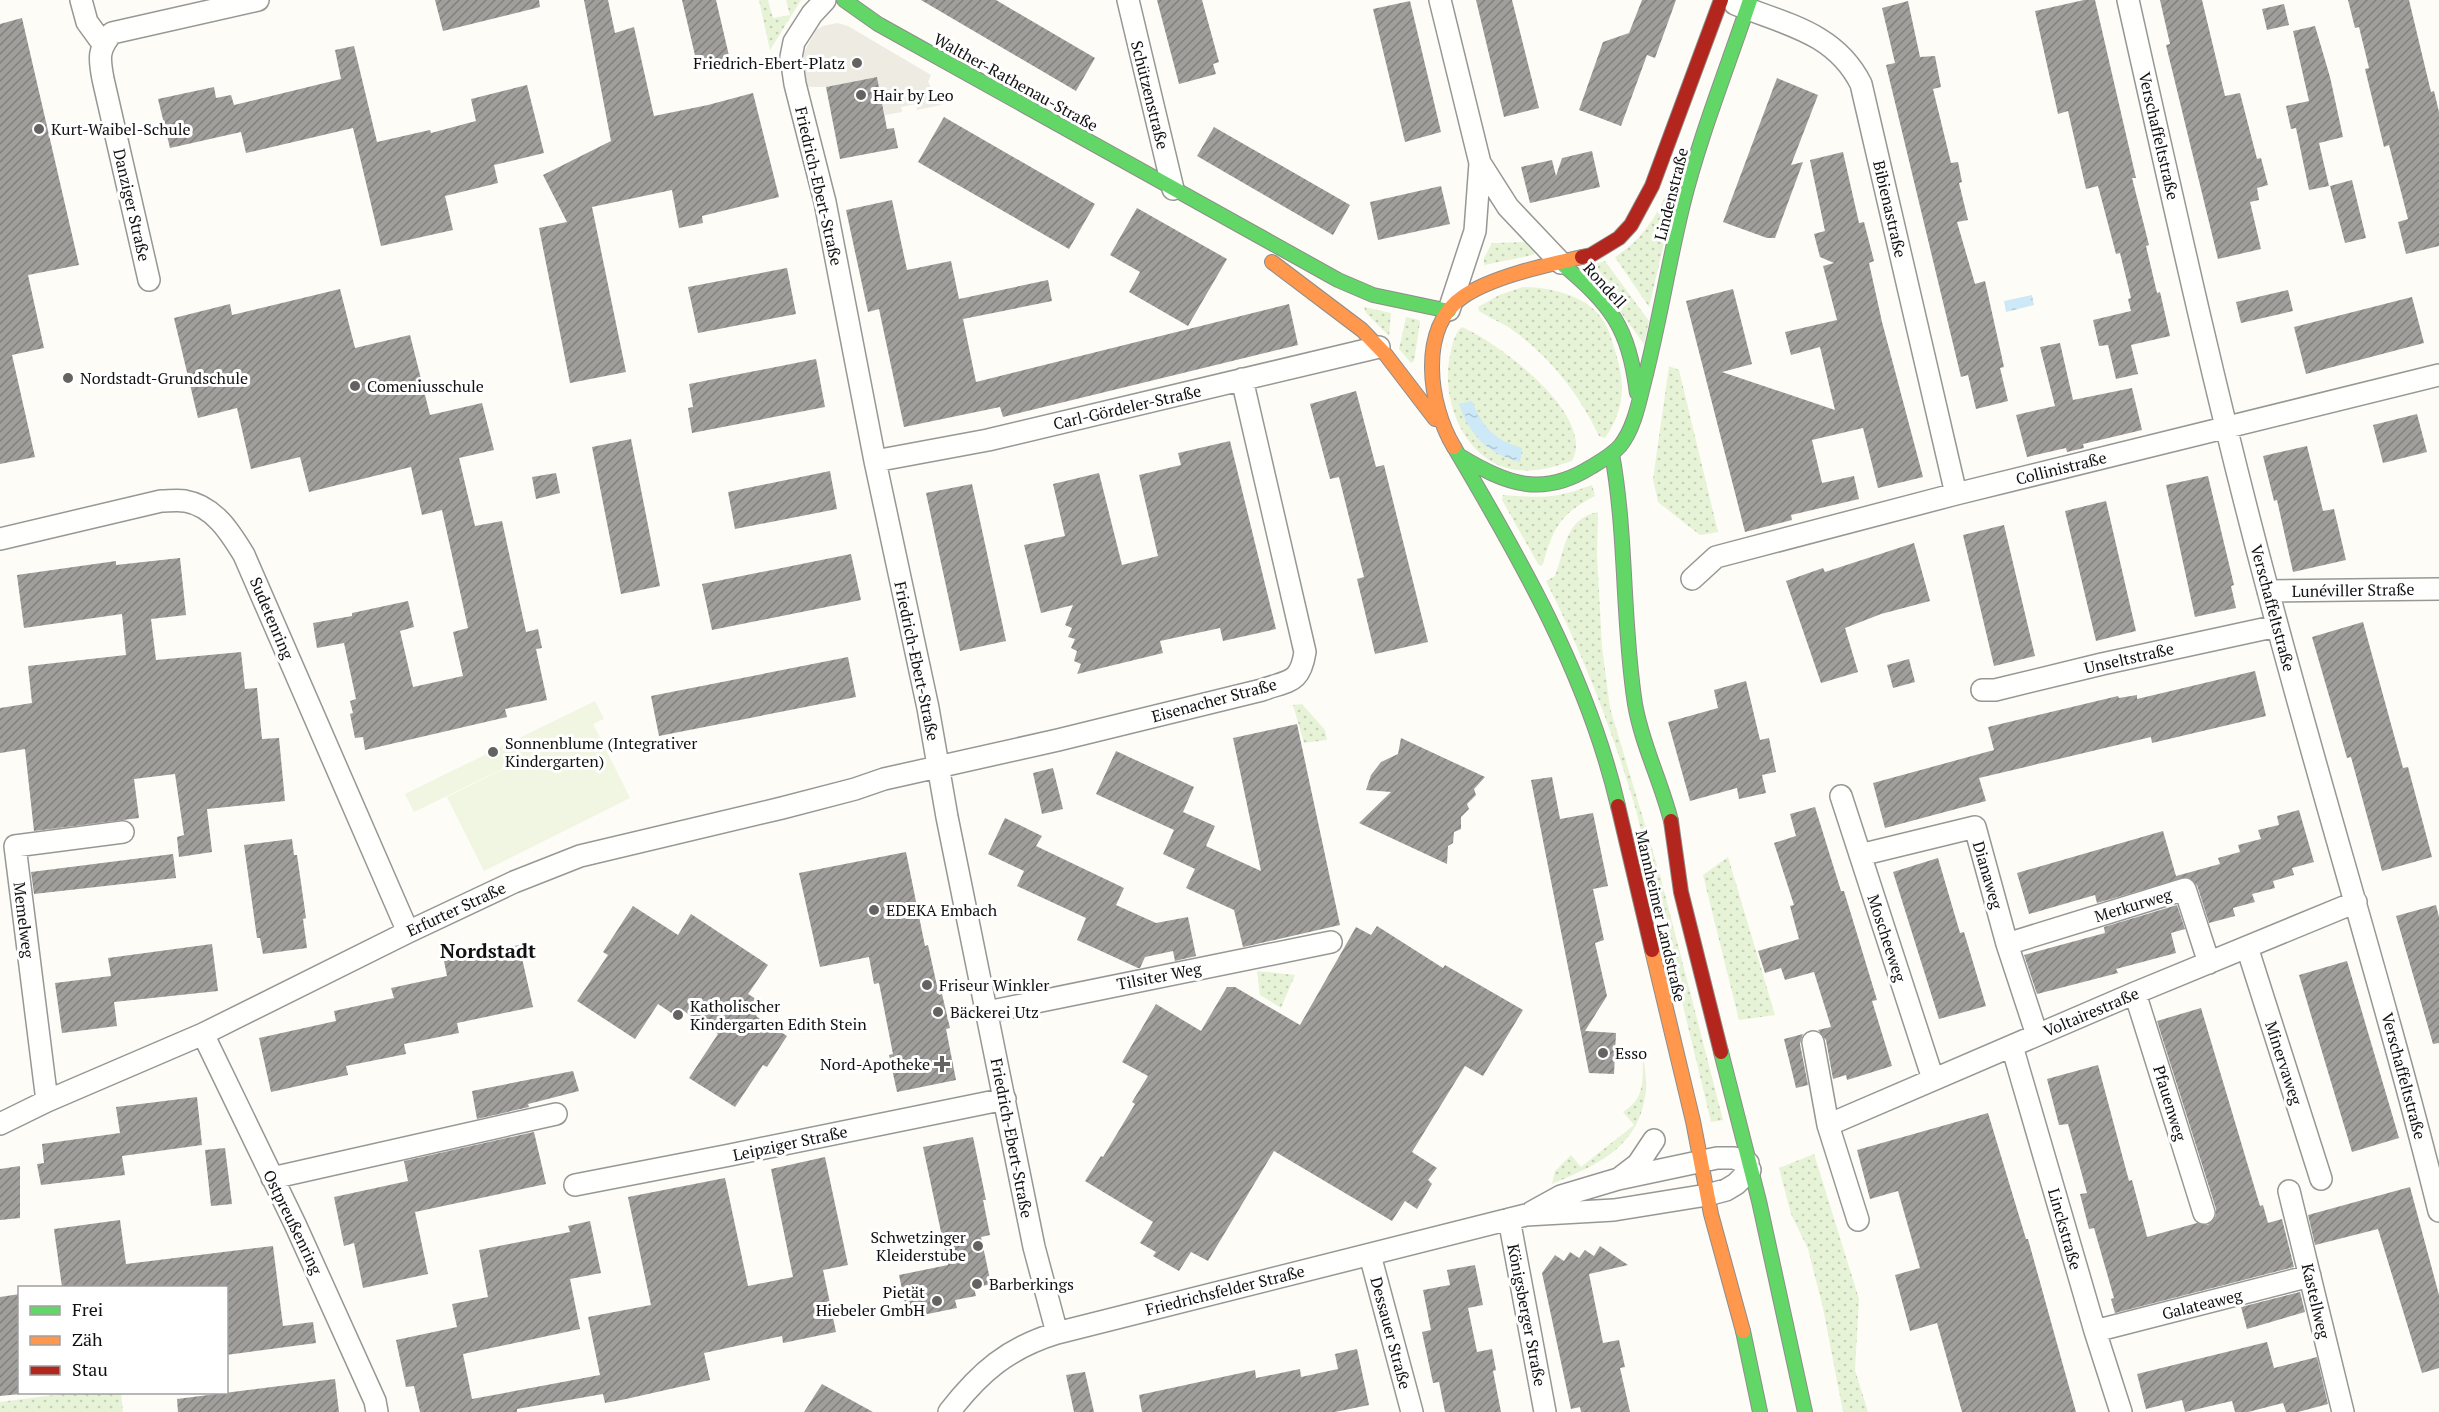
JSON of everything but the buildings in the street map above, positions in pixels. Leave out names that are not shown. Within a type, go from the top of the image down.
[{"type":"main road","name":"Walther-Rathenau-Straße","points":[[844,0],[855,10],[878,24],[1338,280],[1373,295],[1449,311]]},
{"type":"main road","name":"Lindenstraße","points":[[1561,263],[1591,255],[1619,238],[1642,207],[1724,0]]},
{"type":"main road","name":"Lindenstraße","points":[[1639,401],[1660,319],[1682,209],[1748,4]]},
{"type":"main road","name":"Walther-Rathenau-Straße","points":[[1173,189],[1341,312],[1378,347]]},
{"type":"main road","name":"Rondell","points":[[1378,347],[1446,434],[1458,454],[1488,473],[1507,481],[1525,485],[1548,484],[1578,475],[1612,454],[1629,432],[1639,401],[1628,345],[1601,300],[1561,263],[1535,268],[1488,283],[1464,296],[1449,311],[1440,327],[1431,363],[1432,385],[1446,434]]},
{"type":"main road","name":"Mannheimer Landstraße","points":[[1458,454],[1500,524],[1560,641],[1587,705],[1612,780],[1707,1195],[1740,1314],[1760,1412]]},
{"type":"main road","name":"Mannheimer Landstraße","points":[[1612,454],[1621,506],[1629,657],[1639,726],[1668,810],[1678,858],[1681,892],[1759,1202],[1805,1412]]},
{"type":"street","points":[[81,0],[87,22],[101,52]]},
{"type":"street","points":[[101,52],[112,33],[258,0]]},
{"type":"street","name":"Friedrich-Ebert-Straße","points":[[825,0],[812,14],[794,42],[791,57],[825,202],[1034,1247],[1057,1333]]},
{"type":"street","name":"Schützenstraße","points":[[1128,0],[1173,189]]},
{"type":"street","points":[[1440,0],[1480,164],[1475,231],[1449,311]]},
{"type":"street","name":"Bibienastraße","points":[[1724,0],[1748,4],[1823,40],[1852,66],[1861,84],[1956,494]]},
{"type":"street","name":"Verschaffeltstraße","points":[[2128,0],[2225,429],[2277,626],[2356,902],[2439,1211]]},
{"type":"street","name":"Danziger Straße","points":[[101,52],[149,280]]},
{"type":"street","points":[[1480,164],[1508,207],[1561,263]]},
{"type":"street","name":"Carl-Gördeler-Straße","points":[[875,461],[988,440],[1378,347]]},
{"type":"street","name":"Collinistraße","points":[[1692,579],[1716,557],[1956,494],[2439,375]]},
{"type":"street","name":"Eisenacher Straße","points":[[939,768],[1262,690],[1293,679],[1302,670],[1305,652],[1242,380]]},
{"type":"street","name":"Sudetenring","points":[[0,539],[161,501],[185,501],[209,511],[229,532],[244,555],[408,932]]},
{"type":"street","name":"Lunéviller Straße","points":[[2268,591],[2439,589]]},
{"type":"street","name":"Unseltstraße","points":[[1982,690],[1995,690],[2277,626]]},
{"type":"street","name":"Erfurter Straße","points":[[0,1124],[47,1101],[203,1034],[514,882],[580,856],[782,808],[884,779],[939,768]]},
{"type":"street","name":"Moscheeweg","points":[[1841,796],[1933,1079]]},
{"type":"street","name":"Dianaweg","points":[[1860,855],[1975,827],[2007,944],[2037,1035]]},
{"type":"street","name":"Memelweg","points":[[47,1101],[15,846],[123,832]]},
{"type":"street","name":"Merkurweg","points":[[2007,944],[2185,889],[2209,963]]},
{"type":"street","name":"Voltairestraße","points":[[1828,1125],[2135,993],[2356,902]]},
{"type":"street","name":"Tilsiter Weg","points":[[987,1012],[1330,942]]},
{"type":"street","name":"Minervaweg","points":[[2247,947],[2322,1179]]},
{"type":"street","name":"Pfauenweg","points":[[2135,993],[2204,1213]]},
{"type":"street","name":"Ostpreußenring","points":[[203,1034],[356,1355],[377,1412]]},
{"type":"street","points":[[1814,1042],[1828,1125],[1858,1220]]},
{"type":"street","name":"Linckstraße","points":[[2012,1046],[2121,1412]]},
{"type":"street","name":"Leipziger Straße","points":[[575,1185],[1005,1099]]},
{"type":"street","points":[[272,1178],[556,1114]]},
{"type":"street","name":"Friedrichsfelder Straße","points":[[1618,1179],[1638,1164],[1654,1140]]},
{"type":"street","name":"Friedrichsfelder Straße","points":[[949,1412],[982,1375],[1005,1355],[1029,1341],[1518,1217],[1614,1210],[1707,1195],[1731,1187],[1749,1166],[1734,1158],[1717,1158],[1618,1179],[1561,1196],[1518,1217]]},
{"type":"street","name":"Kastellweg","points":[[2289,1191],[2343,1412]]},
{"type":"street","name":"Königsberger Straße","points":[[1518,1217],[1545,1412]]},
{"type":"street","name":"Dessauer Straße","points":[[1370,1255],[1412,1412]]},
{"type":"street","name":"Galateaweg","points":[[2095,1331],[2310,1276]]},
{"type":"green space","points":[[759,0],[768,0],[773,18],[790,15],[786,0],[801,0],[770,50]]},
{"type":"green space","points":[[1678,163],[1683,163],[1649,307],[1615,257],[1631,245],[1651,222],[1666,194]]},
{"type":"green space","points":[[1528,242],[1535,253],[1533,255],[1484,265],[1484,258],[1492,243]]},
{"type":"green space","points":[[1605,261],[1649,321],[1644,344],[1587,267]]},
{"type":"green space","points":[[1523,287],[1547,289],[1582,301],[1601,317],[1607,327],[1619,366],[1622,387],[1616,418],[1605,438],[1599,436],[1573,391],[1551,364],[1511,329],[1479,311],[1478,307],[1499,295]]},
{"type":"green space","points":[[1364,307],[1391,313],[1389,336],[1366,313]]},
{"type":"green space","points":[[1406,317],[1420,322],[1414,361],[1411,363],[1399,349]]},
{"type":"green space","points":[[1462,327],[1498,348],[1520,365],[1558,403],[1571,423],[1576,443],[1572,461],[1545,468],[1518,470],[1500,466],[1471,444],[1453,411],[1449,392],[1448,374],[1451,352],[1455,336]]},
{"type":"green space","points":[[1669,366],[1679,370],[1718,532],[1700,535],[1658,502],[1653,479]]},
{"type":"green space","points":[[1592,485],[1595,496],[1566,515],[1555,531],[1541,566],[1502,500],[1503,495],[1548,496],[1568,493]]},
{"type":"green space","points":[[1598,512],[1597,555],[1602,647],[1610,708],[1660,875],[1723,1120],[1711,1122],[1636,810],[1627,781],[1585,665],[1546,581],[1555,576],[1564,546],[1573,528],[1587,515]]},
{"type":"green space","points":[[595,701],[604,719],[593,724],[630,798],[484,871],[447,797],[580,731],[414,812],[405,794]]},
{"type":"green space","points":[[1302,704],[1325,730],[1327,740],[1304,743],[1293,705]]},
{"type":"green space","points":[[1728,857],[1775,1015],[1739,1020],[1703,875]]},
{"type":"green space","points":[[1257,971],[1295,975],[1281,1008],[1260,995]]},
{"type":"green space","points":[[1643,1053],[1646,1090],[1642,1110],[1635,1126],[1626,1140],[1614,1151],[1586,1169],[1552,1184],[1555,1171],[1571,1155],[1581,1167],[1634,1125],[1623,1112],[1631,1106],[1640,1093],[1643,1079]]},
{"type":"green space","points":[[1814,1154],[1859,1299],[1855,1370],[1868,1412],[1843,1412],[1823,1308],[1808,1249],[1791,1214],[1779,1168]]},
{"type":"green space","points":[[62,1394],[121,1394],[123,1412],[0,1412],[0,1402]]},
{"type":"shaded area","name":"Friedrich-Ebert-Platz","points":[[837,23],[848,26],[931,75],[928,82],[941,105],[917,110],[916,104],[901,107],[902,112],[885,115],[877,77],[826,87],[807,87],[803,54],[816,30]]},
{"type":"water","points":[[2032,295],[2034,305],[2006,312],[2004,301]]},
{"type":"water","points":[[1472,401],[1480,418],[1491,432],[1522,448],[1520,462],[1498,454],[1474,434],[1459,404]]},
{"type":"traffic: fast","points":[[844,0],[878,24],[1338,280],[1373,295],[1449,311]]},
{"type":"traffic: fast","points":[[1460,456],[1509,480],[1540,485],[1573,477],[1610,455],[1625,439],[1640,398],[1689,182],[1750,0]]},
{"type":"traffic: fast","points":[[1561,263],[1593,292],[1615,319],[1628,350],[1637,393]]},
{"type":"traffic: fast","points":[[1454,447],[1504,533],[1550,620],[1589,711],[1618,806]]},
{"type":"traffic: fast","points":[[1612,454],[1620,516],[1628,642],[1635,704],[1642,734],[1671,821]]},
{"type":"traffic: fast","points":[[1721,1052],[1759,1201],[1805,1412]]},
{"type":"traffic: fast","points":[[1743,1331],[1760,1412]]},
{"type":"traffic: slow","points":[[1454,447],[1438,410],[1432,368],[1439,327],[1449,310],[1464,296],[1490,283],[1521,272],[1582,257]]},
{"type":"traffic: slow","points":[[1272,262],[1362,330],[1386,355],[1435,419]]},
{"type":"traffic: slow","points":[[1652,950],[1693,1121],[1711,1214],[1743,1331]]},
{"type":"traffic: jam","points":[[1582,257],[1591,255],[1619,238],[1631,225],[1652,186],[1721,0]]},
{"type":"traffic: jam","points":[[1618,806],[1652,950]]},
{"type":"traffic: jam","points":[[1671,821],[1681,892],[1721,1052]]},
{"type":"place","name":"Friedrich-Ebert-Platz","points":[[857,63]]},
{"type":"place","name":"Hair by Leo","points":[[861,95]]},
{"type":"place","name":"Kurt-Waibel-Schule","points":[[39,129]]},
{"type":"place","name":"Nordstadt-Grundschule","points":[[68,378]]},
{"type":"place","name":"Comeniusschule","points":[[355,386]]},
{"type":"place","name":"Sonnenblume (Integrativer Kindergarten)","points":[[493,752]]},
{"type":"place","name":"EDEKA Embach","points":[[874,910]]},
{"type":"place","name":"Friseur Winkler","points":[[927,985]]},
{"type":"place","name":"Bäckerei Utz","points":[[938,1012]]},
{"type":"place","name":"Katholischer Kindergarten Edith Stein","points":[[678,1015]]},
{"type":"place","name":"Esso","points":[[1603,1053]]},
{"type":"place","name":"Nord-Apotheke","points":[[942,1064]]},
{"type":"place","name":"Schwetzinger Kleiderstube","points":[[978,1246]]},
{"type":"place","name":"Barberkings","points":[[977,1284]]},
{"type":"place","name":"Pietät Hiebeler GmbH","points":[[937,1301]]},
{"type":"district","name":"Nordstadt","points":[[488,950]]}]
